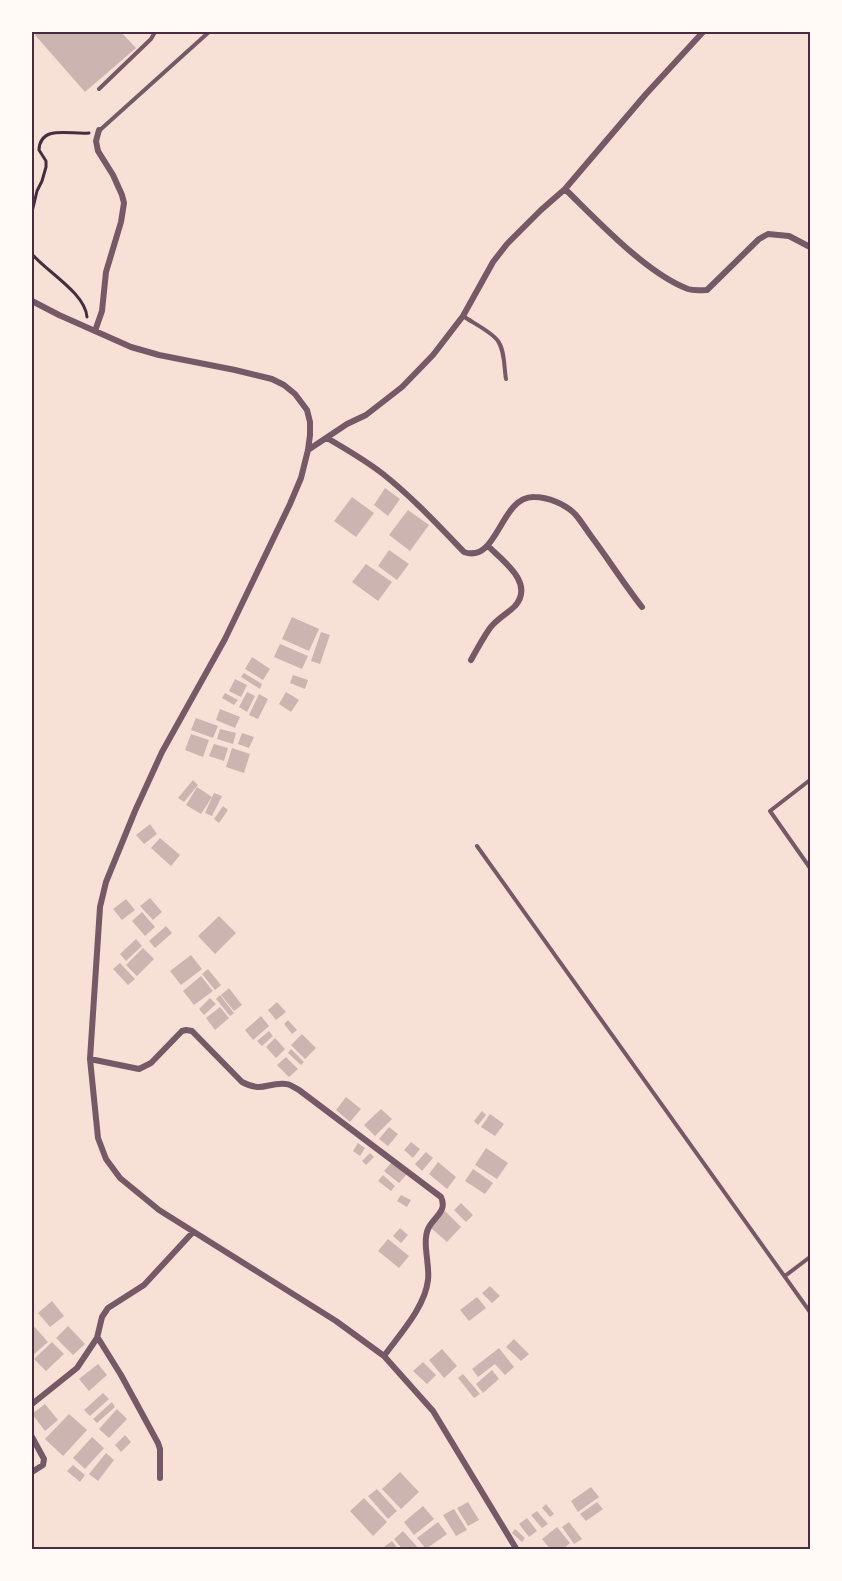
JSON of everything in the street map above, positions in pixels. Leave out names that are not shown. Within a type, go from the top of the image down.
[{"type":"street","points":[[308,450],[347,424],[366,415],[402,387],[433,355],[463,316],[493,262],[507,244],[565,189],[646,94],[703,32]]},
{"type":"street","points":[[92,329],[102,310],[106,272],[121,222],[124,203],[113,175],[98,151],[96,141],[99,130]]},
{"type":"street","points":[[565,189],[632,252],[688,289],[707,290],[759,239],[768,234],[789,236],[810,247]]},
{"type":"street","points":[[32,301],[130,347],[159,356],[272,378],[295,394],[307,410],[310,422],[308,450],[294,495],[225,639],[162,752],[106,882],[100,907],[90,1059],[99,1138],[106,1159],[120,1178],[159,1210],[336,1321],[384,1356],[433,1411],[517,1550]]},
{"type":"street","points":[[327,438],[382,473],[464,552],[474,553],[488,546],[511,509],[524,498],[533,496],[558,502],[575,514],[642,607]]},
{"type":"street","points":[[471,660],[491,627],[510,611],[521,597],[522,585],[513,571],[488,546]]},
{"type":"street","points":[[90,1059],[139,1069],[151,1063],[182,1031],[192,1031],[242,1082],[250,1087],[259,1088],[287,1084],[299,1090],[441,1197],[444,1203],[442,1210],[426,1236],[429,1278],[423,1300],[384,1356]]},
{"type":"street","points":[[32,1404],[77,1368],[98,1338],[102,1317],[108,1308],[144,1285],[193,1232]]},
{"type":"street","points":[[98,1338],[158,1443],[160,1478]]},
{"type":"street","points":[[32,1437],[44,1459],[43,1465],[32,1472]]},
{"type":"lane","points":[[99,89],[152,39],[155,32]]},
{"type":"lane","points":[[99,130],[209,32]]},
{"type":"lane","points":[[463,316],[498,342],[501,347],[506,379]]},
{"type":"lane","points":[[810,780],[770,811],[810,868]]},
{"type":"lane","points":[[477,846],[810,1312]]},
{"type":"lane","points":[[785,1276],[810,1257]]},
{"type":"path","points":[[32,212],[46,167],[46,161],[39,150],[43,137],[56,133],[86,134],[99,130]]},
{"type":"path","points":[[32,254],[77,296],[87,310],[92,329]]},
{"type":"building","points":[[39,32],[121,32],[136,48],[85,92],[35,35]]},
{"type":"building","points":[[385,488],[400,499],[388,516],[374,505]]},
{"type":"building","points":[[352,497],[374,513],[356,537],[334,521]]},
{"type":"building","points":[[408,510],[429,525],[410,551],[389,535]]},
{"type":"building","points":[[389,550],[409,564],[397,580],[378,566]]},
{"type":"building","points":[[366,564],[392,582],[378,601],[352,582]]},
{"type":"building","points":[[292,617],[319,629],[309,651],[282,639]]},
{"type":"building","points":[[321,632],[330,635],[320,664],[311,661]]},
{"type":"building","points":[[280,644],[308,656],[302,669],[274,657]]},
{"type":"building","points":[[252,657],[270,669],[263,680],[245,669]]},
{"type":"building","points":[[244,673],[262,684],[260,689],[241,677]]},
{"type":"building","points":[[293,675],[308,680],[305,689],[290,683]]},
{"type":"building","points":[[235,679],[247,685],[241,697],[229,691]]},
{"type":"building","points":[[247,692],[255,696],[247,712],[239,707]]},
{"type":"building","points":[[286,692],[299,700],[291,712],[279,704]]},
{"type":"building","points":[[225,693],[238,700],[234,705],[222,698]]},
{"type":"building","points":[[259,694],[268,699],[258,719],[249,715]]},
{"type":"building","points":[[220,709],[240,717],[235,728],[216,720]]},
{"type":"building","points":[[196,718],[218,726],[213,738],[191,730]]},
{"type":"building","points":[[220,729],[236,733],[233,744],[217,739]]},
{"type":"building","points":[[242,733],[254,737],[249,748],[238,744]]},
{"type":"building","points":[[191,734],[209,740],[203,757],[185,750]]},
{"type":"building","points":[[214,744],[228,748],[224,761],[209,756]]},
{"type":"building","points":[[232,748],[250,754],[244,773],[226,767]]},
{"type":"building","points":[[193,780],[198,785],[184,802],[178,798]]},
{"type":"building","points":[[197,787],[212,797],[201,814],[186,805]]},
{"type":"building","points":[[214,793],[222,796],[212,816],[205,813]]},
{"type":"building","points":[[223,806],[228,810],[219,823],[214,819]]},
{"type":"building","points":[[150,824],[157,834],[144,844],[136,835]]},
{"type":"building","points":[[160,838],[180,855],[171,866],[151,848]]},
{"type":"building","points":[[150,898],[162,912],[153,920],[140,906]]},
{"type":"building","points":[[126,899],[135,910],[122,920],[113,909]]},
{"type":"building","points":[[142,912],[155,927],[145,936],[132,921]]},
{"type":"building","points":[[219,916],[236,933],[215,954],[198,936]]},
{"type":"building","points":[[166,926],[172,933],[155,948],[149,941]]},
{"type":"building","points":[[136,939],[142,946],[126,961],[120,954]]},
{"type":"building","points":[[143,948],[154,959],[137,976],[126,965]]},
{"type":"building","points":[[191,955],[202,969],[181,985],[170,971]]},
{"type":"building","points":[[120,963],[135,979],[128,985],[113,969]]},
{"type":"building","points":[[208,969],[221,985],[215,990],[202,974]]},
{"type":"building","points":[[201,976],[213,991],[194,1005],[183,991]]},
{"type":"building","points":[[229,988],[242,1005],[234,1011],[221,995]]},
{"type":"building","points":[[220,995],[234,1013],[230,1016],[216,999]]},
{"type":"building","points":[[210,998],[216,1004],[204,1015],[199,1009]]},
{"type":"building","points":[[277,1002],[286,1012],[276,1020],[268,1010]]},
{"type":"building","points":[[220,1007],[229,1018],[215,1030],[206,1018]]},
{"type":"building","points":[[261,1016],[269,1026],[253,1040],[245,1030]]},
{"type":"building","points":[[288,1020],[297,1030],[292,1034],[284,1024]]},
{"type":"building","points":[[269,1031],[273,1036],[262,1046],[257,1041]]},
{"type":"building","points":[[302,1034],[316,1048],[305,1059],[291,1045]]},
{"type":"building","points":[[275,1038],[285,1049],[276,1058],[266,1047]]},
{"type":"building","points":[[291,1049],[304,1062],[301,1065],[288,1053]]},
{"type":"building","points":[[286,1057],[298,1069],[289,1077],[277,1065]]},
{"type":"building","points":[[346,1097],[361,1109],[350,1122],[336,1110]]},
{"type":"building","points":[[381,1109],[392,1119],[375,1136],[364,1125]]},
{"type":"building","points":[[482,1111],[486,1115],[478,1125],[474,1121]]},
{"type":"building","points":[[490,1114],[504,1124],[495,1136],[481,1127]]},
{"type":"building","points":[[389,1127],[398,1134],[388,1146],[379,1139]]},
{"type":"building","points":[[411,1142],[420,1149],[413,1158],[404,1150]]},
{"type":"building","points":[[358,1143],[365,1148],[360,1156],[353,1151]]},
{"type":"building","points":[[486,1148],[508,1163],[497,1179],[475,1165]]},
{"type":"building","points":[[426,1152],[433,1158],[422,1171],[415,1164]]},
{"type":"building","points":[[370,1153],[374,1157],[366,1165],[362,1161]]},
{"type":"building","points":[[392,1162],[407,1174],[399,1183],[384,1171]]},
{"type":"building","points":[[438,1162],[456,1177],[447,1189],[429,1174]]},
{"type":"building","points":[[473,1169],[493,1183],[485,1194],[465,1181]]},
{"type":"building","points":[[383,1175],[395,1186],[391,1191],[378,1181]]},
{"type":"building","points":[[401,1195],[411,1200],[407,1207],[397,1201]]},
{"type":"building","points":[[461,1203],[473,1215],[466,1222],[454,1210]]},
{"type":"building","points":[[445,1211],[461,1227],[447,1242],[430,1227]]},
{"type":"building","points":[[400,1228],[408,1235],[401,1243],[393,1236]]},
{"type":"building","points":[[388,1239],[409,1256],[399,1268],[378,1251]]},
{"type":"building","points":[[490,1286],[500,1296],[492,1303],[482,1293]]},
{"type":"building","points":[[477,1297],[486,1308],[469,1321],[460,1310]]},
{"type":"building","points":[[52,1301],[64,1316],[50,1327],[38,1313]]},
{"type":"building","points":[[32,1324],[48,1342],[32,1356]]},
{"type":"building","points":[[68,1326],[85,1344],[73,1355],[56,1338]]},
{"type":"building","points":[[514,1339],[529,1354],[521,1361],[506,1347]]},
{"type":"building","points":[[52,1342],[64,1354],[46,1371],[34,1359]]},
{"type":"building","points":[[499,1348],[514,1367],[505,1375],[495,1364],[478,1377],[472,1369]]},
{"type":"building","points":[[442,1349],[457,1366],[444,1378],[429,1360]]},
{"type":"building","points":[[423,1362],[436,1375],[427,1384],[413,1371]]},
{"type":"building","points":[[98,1364],[107,1375],[89,1391],[79,1379]]},
{"type":"building","points":[[492,1370],[499,1379],[483,1393],[476,1384]]},
{"type":"building","points":[[463,1374],[480,1394],[474,1398],[458,1378]]},
{"type":"building","points":[[103,1393],[109,1399],[90,1416],[84,1410]]},
{"type":"building","points":[[112,1402],[115,1407],[97,1423],[93,1419]]},
{"type":"building","points":[[45,1404],[58,1420],[45,1431],[32,1414]]},
{"type":"building","points":[[117,1409],[127,1419],[109,1438],[99,1429]]},
{"type":"building","points":[[69,1414],[87,1430],[63,1456],[45,1439]]},
{"type":"building","points":[[125,1435],[131,1442],[121,1452],[115,1445]]},
{"type":"building","points":[[92,1437],[104,1448],[85,1469],[73,1458]]},
{"type":"building","points":[[106,1453],[114,1460],[98,1481],[89,1474]]},
{"type":"building","points":[[73,1465],[85,1475],[80,1482],[67,1471]]},
{"type":"building","points":[[400,1472],[419,1492],[401,1509],[382,1489]]},
{"type":"building","points":[[591,1487],[599,1497],[578,1512],[571,1501]]},
{"type":"building","points":[[377,1489],[397,1511],[388,1519],[368,1496]]},
{"type":"building","points":[[364,1498],[387,1522],[373,1536],[350,1511]]},
{"type":"building","points":[[468,1502],[479,1520],[468,1526],[457,1508]]},
{"type":"building","points":[[597,1502],[603,1509],[586,1521],[580,1514]]},
{"type":"building","points":[[546,1504],[554,1514],[550,1517],[542,1508]]},
{"type":"building","points":[[423,1506],[434,1519],[414,1535],[404,1522]]},
{"type":"building","points":[[454,1509],[467,1530],[456,1536],[443,1515]]},
{"type":"building","points":[[537,1511],[548,1524],[542,1528],[531,1515]]},
{"type":"building","points":[[527,1518],[537,1531],[529,1537],[519,1524]]},
{"type":"building","points":[[438,1522],[447,1534],[426,1549],[417,1538]]},
{"type":"building","points":[[569,1522],[582,1539],[574,1544],[562,1527]]},
{"type":"building","points":[[557,1527],[570,1543],[562,1550],[551,1550],[542,1539]]},
{"type":"building","points":[[515,1529],[525,1538],[522,1542],[512,1533]]},
{"type":"building","points":[[403,1531],[420,1550],[403,1550],[394,1539]]},
{"type":"building","points":[[392,1541],[399,1550],[386,1550],[384,1547]]}]
